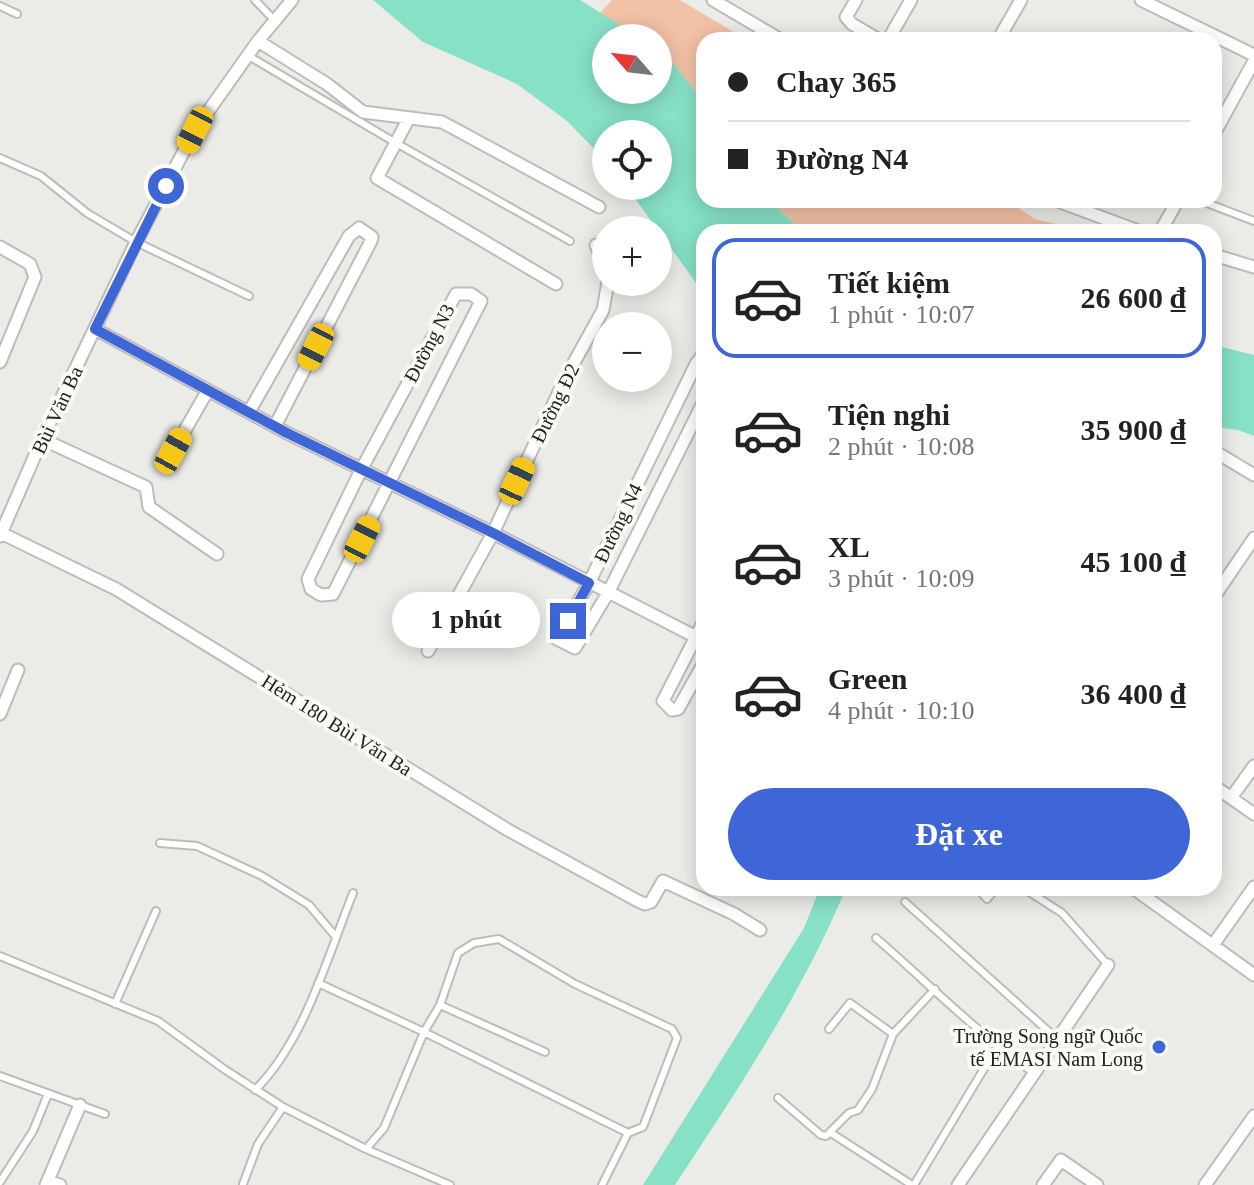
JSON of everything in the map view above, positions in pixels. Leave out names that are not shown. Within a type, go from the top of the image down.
[{"type":"street","name":"Bùi Văn Ba","points":[[1,534],[42,439],[136,242],[195,130],[247,55],[292,0]]},
{"type":"street","points":[[713,0],[767,32]]},
{"type":"street","points":[[856,0],[846,17],[866,32]]},
{"type":"street","points":[[893,32],[911,0]]},
{"type":"street","points":[[1003,32],[1021,0]]},
{"type":"street","points":[[1141,0],[1207,32]]},
{"type":"street","points":[[1222,39],[1254,55]]},
{"type":"street","points":[[258,41],[327,84],[363,112],[442,122],[599,207]]},
{"type":"street","points":[[1222,119],[1254,61]]},
{"type":"street","points":[[409,118],[377,178],[556,284]]},
{"type":"street","points":[[1076,208],[1120,224]]},
{"type":"street","points":[[249,412],[349,236],[359,228],[368,232],[371,241],[275,426]]},
{"type":"street","points":[[0,247],[28,262],[34,270],[33,284],[0,362]]},
{"type":"street","points":[[1222,257],[1254,267]]},
{"type":"street","name":"Đường N3","points":[[361,470],[456,294],[471,294],[481,301],[390,484]]},
{"type":"street","name":"Đường Đ2","points":[[428,651],[493,533],[566,377],[603,310],[606,296]]},
{"type":"street","points":[[95,329],[275,426],[696,637]]},
{"type":"street","name":"Đường N4","points":[[696,364],[589,583],[557,639],[567,647],[575,648],[608,593],[696,417]]},
{"type":"street","points":[[173,451],[208,390]]},
{"type":"street","points":[[42,439],[146,487],[149,507],[217,554]]},
{"type":"street","points":[[1222,456],[1254,475]]},
{"type":"street","points":[[361,470],[308,579],[311,589],[321,595],[333,594],[390,484]]},
{"type":"street","name":"Hẻm 180 Bùi Văn Ba","points":[[1,534],[116,589],[508,830],[638,901],[645,904],[651,902],[662,881],[734,914],[760,930]]},
{"type":"street","points":[[1222,585],[1254,538]]},
{"type":"street","points":[[696,646],[663,701],[666,706],[672,710],[678,709],[696,677]]},
{"type":"street","points":[[0,714],[18,670]]},
{"type":"street","points":[[1231,798],[1254,766]]},
{"type":"street","points":[[1222,792],[1254,814]]},
{"type":"street","points":[[1213,945],[1254,887]]},
{"type":"street","points":[[1144,896],[1254,975]]},
{"type":"street","points":[[958,1185],[1108,965]]},
{"type":"street","points":[[60,1185],[47,1183],[80,1105]]},
{"type":"street","points":[[1205,1185],[1254,1116]]},
{"type":"street","points":[[1043,1185],[1061,1160],[1097,1185]]},
{"type":"lane","points":[[255,0],[275,21]]},
{"type":"lane","points":[[0,6],[17,14]]},
{"type":"lane","points":[[247,55],[570,241]]},
{"type":"lane","points":[[0,158],[41,176],[87,213],[136,242],[249,296]]},
{"type":"lane","points":[[1220,208],[1254,221]]},
{"type":"lane","points":[[160,843],[197,846],[262,876],[309,905],[336,937]]},
{"type":"lane","points":[[255,1090],[273,1073],[306,1011],[353,893]]},
{"type":"lane","points":[[1035,896],[1062,913],[1108,965]]},
{"type":"lane","points":[[905,902],[1057,1039]]},
{"type":"lane","points":[[115,1004],[156,911]]},
{"type":"lane","points":[[876,938],[997,1047],[1034,1073]]},
{"type":"lane","points":[[366,1149],[384,1128],[424,1032],[440,1005],[458,953],[474,943],[499,939],[575,984],[672,1029],[677,1038],[643,1127],[628,1133],[602,1185]]},
{"type":"lane","points":[[0,956],[158,1021],[283,1107],[366,1149],[450,1185]]},
{"type":"lane","points":[[318,983],[628,1133]]},
{"type":"lane","points":[[778,1098],[821,1135],[831,1133],[849,1113],[858,1110],[872,1089],[893,1034],[935,989]]},
{"type":"lane","points":[[829,1029],[850,1003],[893,1034]]},
{"type":"lane","points":[[440,1005],[545,1052]]},
{"type":"lane","points":[[831,1133],[913,1185],[997,1047]]},
{"type":"lane","points":[[0,1076],[105,1114]]},
{"type":"lane","points":[[0,1182],[33,1131],[48,1094]]},
{"type":"lane","points":[[243,1184],[258,1144],[283,1107]]},
{"type":"shaded area","points":[[373,0],[580,0],[619,24],[592,24],[592,104],[672,104],[672,62],[696,92],[696,208],[777,208],[795,224],[696,224],[696,283],[672,250],[672,216],[648,216],[636,200],[672,200],[672,120],[592,120],[592,147],[567,121],[517,84],[423,42]]},
{"type":"shaded area","points":[[612,0],[680,0],[734,32],[696,32],[696,92],[672,62],[672,24],[618,24],[600,13]]},
{"type":"shaded area","points":[[777,208],[1018,208],[1035,219],[1056,224],[795,224]]},
{"type":"shaded area","points":[[1222,347],[1254,355],[1254,436],[1222,428]]},
{"type":"shaded area","points":[[817,896],[843,896],[789,1003],[675,1185],[643,1185],[804,928]]},
{"type":"place","name":"Trường Song ngữ Quốc tế EMASI Nam Long","points":[[1159,1047]]},
{"type":"route","points":[[166,186],[95,329],[287,433],[589,583],[568,621]]}]
